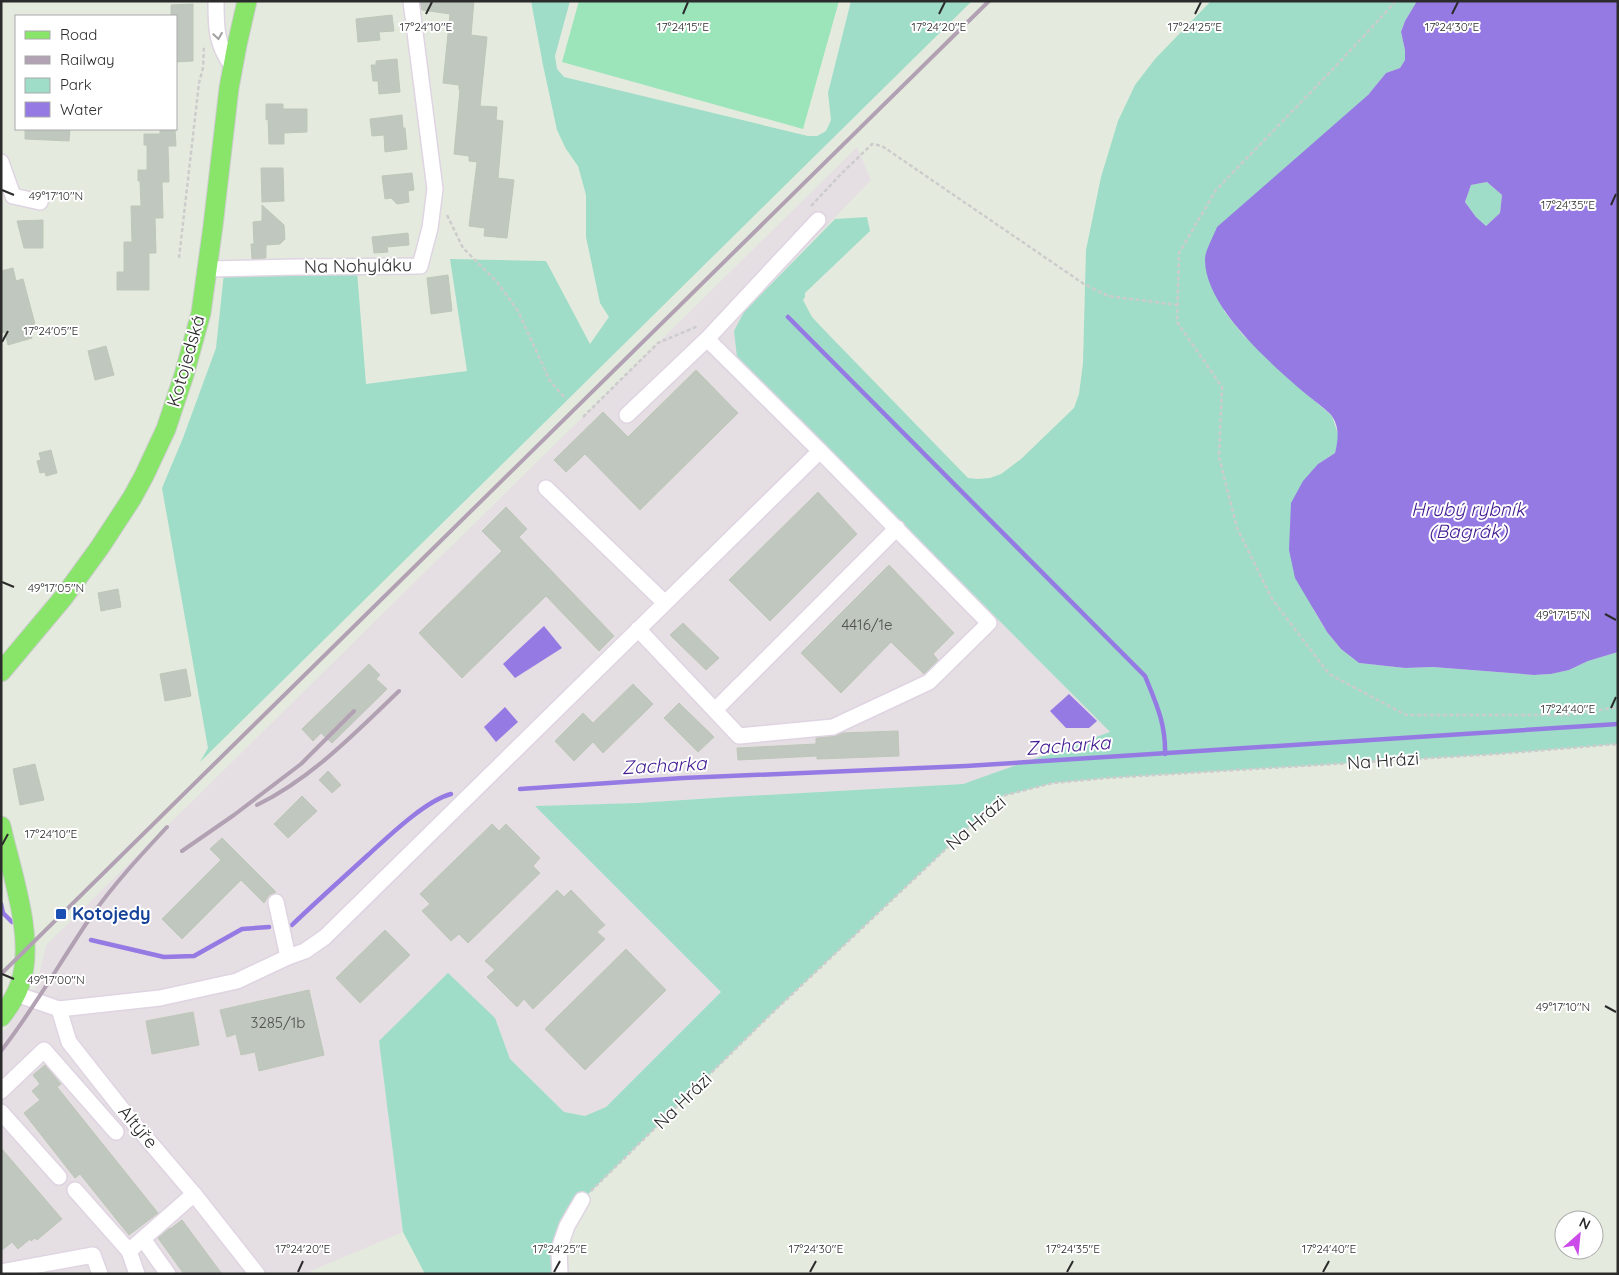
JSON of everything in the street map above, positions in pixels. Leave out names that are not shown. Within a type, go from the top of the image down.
[{"type":"main road","name":"Kotojedská","points":[[1,672],[63,598],[114,526],[144,476],[166,429],[187,366],[201,313],[232,66],[247,1]]},
{"type":"main road","points":[[1,826],[18,897],[25,951],[23,974],[16,994],[1,1017]]},
{"type":"street","points":[[216,1],[218,37],[223,52],[232,66]]},
{"type":"street","name":"Na Nohyláku","points":[[208,269],[297,266],[420,266],[430,228],[435,189],[411,1]]},
{"type":"street","points":[[1,162],[13,196],[40,202]]},
{"type":"street","points":[[627,415],[707,340],[813,215]]},
{"type":"street","points":[[638,629],[739,736],[833,727],[929,682],[989,623],[897,528],[707,340]]},
{"type":"street","points":[[16,994],[59,1009],[160,998],[237,982],[288,957],[305,951],[325,937],[820,451]]},
{"type":"street","points":[[546,488],[665,603]]},
{"type":"street","points":[[714,710],[897,528]]},
{"type":"street","points":[[276,902],[288,957]]},
{"type":"street","name":"Altýře","points":[[59,1009],[69,1042],[257,1274]]},
{"type":"street","points":[[1,1091],[44,1050],[116,1132]]},
{"type":"street","points":[[1,1112],[59,1177]]},
{"type":"street","points":[[76,1190],[129,1251],[137,1274]]},
{"type":"street","points":[[129,1251],[194,1194]]},
{"type":"street","points":[[560,1274],[559,1249],[567,1226],[582,1200]]},
{"type":"street","points":[[143,1239],[168,1274]]},
{"type":"street","points":[[1,1272],[93,1255],[100,1274]]},
{"type":"path","points":[[1396,1],[1216,190],[1179,253],[1177,322],[1222,387],[1219,457],[1237,528],[1272,599],[1329,674],[1406,715],[1569,715],[1618,707]]},
{"type":"path","points":[[179,258],[199,82],[203,68],[204,44]]},
{"type":"path","points":[[813,215],[840,175],[872,144],[882,146],[1084,284],[1108,296],[1177,305]]},
{"type":"path","points":[[447,214],[463,248],[497,282],[518,311],[550,381],[566,399]]},
{"type":"path","points":[[583,416],[658,343],[705,322]]},
{"type":"path","name":"Na Hrázi","points":[[582,1200],[768,1018],[1002,796],[1053,783],[1107,778],[1497,754],[1618,744]]},
{"type":"shaded area","points":[[857,147],[871,180],[744,312],[737,357],[1110,732],[963,784],[638,803],[535,806],[721,992],[606,1107],[585,1116],[564,1112],[510,1059],[495,1018],[379,1041],[403,1232],[304,1274],[1,1274],[1,1034],[37,984],[46,945]]},
{"type":"green space","points":[[531,1],[570,1],[555,56],[557,69],[564,77],[808,136],[817,136],[826,131],[831,120],[828,93],[851,1],[972,1],[200,762],[208,748],[162,488],[183,438],[216,348],[224,273],[357,271],[366,384],[467,371],[450,259],[546,261],[590,344],[609,317],[600,303],[586,237],[586,195],[578,166],[566,149],[557,130]]},
{"type":"green space","points":[[579,1],[839,1],[803,129],[562,62]]},
{"type":"green space","points":[[1211,1],[1417,1],[1401,32],[1405,60],[1400,68],[1386,73],[1368,95],[1224,311],[1243,335],[1332,416],[1339,437],[1335,453],[1318,464],[1313,609],[1327,632],[1341,649],[1359,663],[1405,668],[1433,667],[1534,675],[1569,670],[1588,661],[1618,652],[1618,744],[1497,754],[1107,778],[1053,783],[1002,796],[768,1017],[582,1200],[555,1274],[425,1274],[403,1232],[379,1041],[448,973],[495,1018],[510,1059],[564,1112],[585,1116],[606,1107],[721,992],[535,806],[638,803],[963,784],[1110,732],[737,357],[734,331],[744,312],[835,219],[867,217],[870,231],[805,293],[803,300],[812,317],[968,478],[990,478],[1001,474],[1021,459],[1074,408],[1079,394],[1083,363],[1086,250],[1101,177],[1118,121],[1135,85],[1155,59]]},
{"type":"green space","points":[[1487,182],[1502,195],[1500,213],[1486,226],[1476,217],[1465,202],[1471,185]]},
{"type":"water","name":"Hrubý rybník (Bagrák)","points":[[1417,1],[1618,1],[1618,652],[1588,661],[1569,670],[1534,675],[1433,667],[1405,668],[1359,663],[1341,649],[1327,632],[1295,578],[1289,550],[1291,503],[1303,481],[1318,464],[1335,453],[1337,430],[1335,421],[1329,413],[1300,389],[1240,331],[1215,295],[1207,277],[1205,256],[1217,227],[1368,95],[1386,73],[1400,68],[1405,60],[1401,32]],"holes":[[[1487,182],[1502,195],[1500,213],[1486,226],[1476,217],[1465,202],[1471,185]]]},
{"type":"water","points":[[544,626],[562,648],[515,678],[503,664]]},
{"type":"water","points":[[1069,694],[1097,721],[1089,728],[1066,728],[1050,711]]},
{"type":"water","points":[[505,707],[518,722],[496,742],[484,727]]},
{"type":"building","points":[[420,1],[474,1],[471,35],[487,37],[480,106],[497,107],[496,120],[503,121],[498,178],[514,180],[507,238],[484,236],[485,228],[469,226],[477,162],[469,161],[469,156],[454,154],[460,90],[459,85],[443,83],[450,14],[422,10]]},
{"type":"building","points":[[193,4],[193,61],[178,62],[178,15],[171,15],[171,5]]},
{"type":"building","points":[[392,15],[394,31],[379,32],[380,40],[358,42],[356,19]]},
{"type":"building","points":[[397,59],[400,92],[379,94],[378,81],[373,81],[371,65],[376,65],[376,61]]},
{"type":"building","points":[[266,104],[283,104],[283,109],[307,109],[307,132],[284,133],[284,144],[269,144]]},
{"type":"building","points":[[402,115],[407,149],[385,152],[384,135],[372,136],[370,119]]},
{"type":"building","points":[[25,130],[70,130],[69,141],[25,139]]},
{"type":"building","points":[[160,130],[175,130],[176,146],[168,146],[169,182],[162,182],[163,218],[155,218],[156,253],[149,253],[149,290],[117,290],[117,272],[124,272],[124,242],[132,242],[131,206],[141,206],[138,170],[147,170],[147,145],[144,145],[144,134],[160,134]]},
{"type":"building","points":[[261,168],[283,168],[284,201],[262,202]]},
{"type":"building","points":[[412,173],[414,190],[408,191],[409,202],[397,204],[391,198],[385,199],[382,176]]},
{"type":"building","points":[[262,205],[284,225],[285,239],[280,244],[266,245],[266,258],[252,259],[251,244],[254,244],[253,222],[262,221]]},
{"type":"building","points":[[43,220],[43,248],[24,248],[17,221]]},
{"type":"building","points":[[408,233],[409,245],[387,247],[388,252],[374,253],[372,237]]},
{"type":"building","points":[[13,268],[16,281],[23,279],[35,324],[29,326],[32,338],[8,345],[5,332],[1,333],[1,271]]},
{"type":"building","points":[[448,275],[452,311],[431,314],[427,278]]},
{"type":"building","points":[[106,346],[114,375],[95,380],[88,351]]},
{"type":"building","points":[[696,370],[738,413],[640,510],[585,454],[566,472],[554,460],[603,412],[628,437]]},
{"type":"building","points":[[51,450],[57,473],[46,476],[45,472],[40,473],[37,461],[41,460],[39,453]]},
{"type":"building","points":[[818,492],[857,534],[770,621],[729,580]]},
{"type":"building","points":[[506,507],[527,529],[519,537],[614,636],[599,651],[546,596],[462,678],[419,633],[502,551],[482,531]]},
{"type":"building","points":[[889,565],[954,633],[933,654],[938,660],[924,674],[891,642],[841,693],[801,653]]},
{"type":"building","points":[[118,589],[121,607],[101,611],[98,593]]},
{"type":"building","points":[[683,623],[719,658],[706,670],[670,635]]},
{"type":"building","points":[[369,664],[380,675],[376,679],[387,689],[332,743],[321,733],[313,741],[302,729]]},
{"type":"building","points":[[186,669],[191,696],[165,701],[160,674]]},
{"type":"building","points":[[633,684],[653,704],[603,753],[593,742],[574,761],[555,741],[583,713],[593,723]]},
{"type":"building","points":[[679,703],[714,737],[698,752],[664,718]]},
{"type":"building","points":[[898,731],[899,756],[817,759],[817,756],[738,760],[737,748],[816,744],[816,738],[842,733]]},
{"type":"building","points":[[35,764],[44,800],[20,805],[13,769]]},
{"type":"building","points":[[328,771],[341,785],[332,793],[319,780]]},
{"type":"building","points":[[302,796],[317,811],[288,838],[274,824]]},
{"type":"building","points":[[492,824],[499,831],[506,824],[540,858],[533,866],[540,873],[468,943],[459,934],[451,941],[422,911],[430,904],[420,894]]},
{"type":"building","points":[[222,838],[276,892],[269,895],[264,903],[241,880],[182,939],[162,919],[221,860],[210,849]]},
{"type":"building","points":[[557,890],[564,897],[571,890],[605,925],[597,932],[605,939],[533,1009],[524,999],[517,1007],[487,977],[495,970],[485,961]]},
{"type":"building","points":[[385,930],[410,955],[360,1003],[336,978]]},
{"type":"building","points":[[626,949],[666,990],[585,1070],[545,1029]]},
{"type":"building","points":[[309,990],[324,1055],[259,1071],[255,1052],[241,1055],[236,1034],[227,1037],[220,1010]]},
{"type":"building","points":[[193,1012],[199,1045],[152,1054],[146,1021]]},
{"type":"building","points":[[45,1065],[61,1084],[57,1087],[158,1213],[129,1235],[80,1174],[75,1178],[24,1113],[40,1100],[32,1091],[40,1084],[33,1075]]},
{"type":"building","points":[[1,1148],[62,1219],[37,1240],[35,1238],[31,1241],[30,1239],[18,1249],[12,1242],[1,1251]]},
{"type":"building","points":[[182,1220],[222,1274],[184,1274],[158,1238]]},
{"type":"waterway","points":[[788,317],[1145,676],[1162,723],[1165,754]]},
{"type":"waterway","name":"Zacharka","points":[[520,789],[683,778],[966,766],[1618,724]]},
{"type":"waterway","name":"Zacharka","points":[[292,925],[386,838],[419,811],[451,794]]},
{"type":"waterway","name":"Zacharka","points":[[1,904],[3,913],[12,922]]},
{"type":"waterway","name":"Zacharka","points":[[91,940],[164,957],[194,956],[242,929],[269,927]]},
{"type":"railway","points":[[1,974],[989,1]]},
{"type":"railway","points":[[257,805],[296,782],[332,754],[399,691]]},
{"type":"railway","points":[[182,851],[234,815],[301,764],[354,711]]},
{"type":"railway","points":[[1,1051],[25,1019],[99,906],[127,871],[167,827]]},
{"type":"place","name":"Kotojedy","points":[[61,914]]}]
